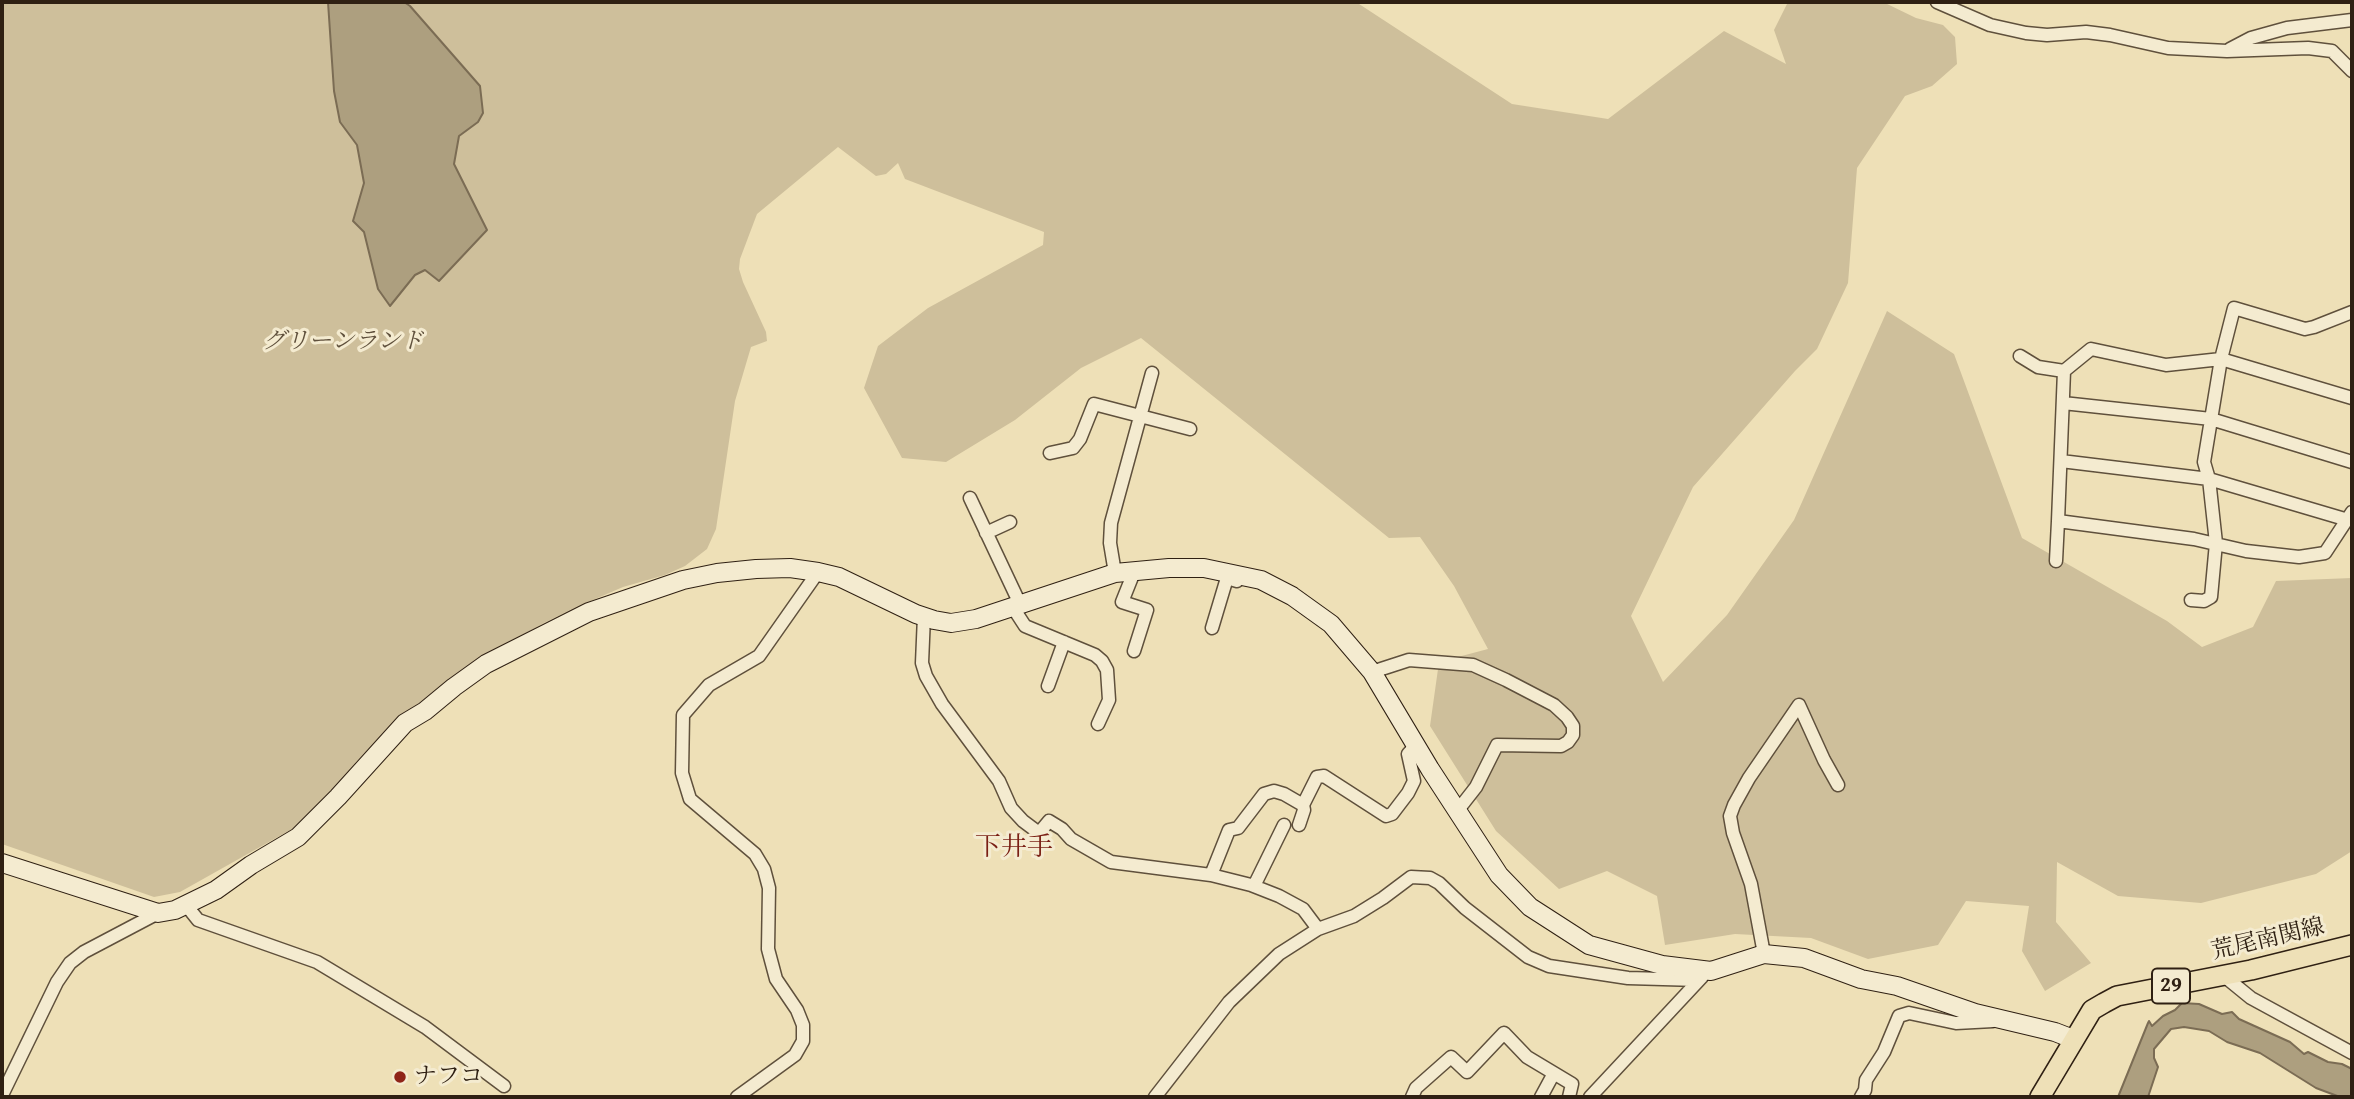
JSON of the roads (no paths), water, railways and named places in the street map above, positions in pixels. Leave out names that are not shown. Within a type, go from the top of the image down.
[{"type":"main road","name":"荒尾南関線","points":[[2040,1097],[2092,1010],[2118,996],[2224,976],[2352,945]]},
{"type":"street","points":[[1937,2],[1990,24],[2026,33],[2047,35],[2086,32],[2168,48],[2227,51],[2308,48],[2332,51],[2352,71]]},
{"type":"street","points":[[2227,51],[2251,38],[2287,28],[2352,20]]},
{"type":"street","points":[[2191,600],[2204,601],[2211,597],[2216,544],[2209,479],[2204,462],[2221,359],[2234,308],[2305,329],[2352,312]]},
{"type":"street","points":[[2020,356],[2038,367],[2064,371],[2091,349],[2166,365],[2221,359],[2352,398]]},
{"type":"street","points":[[2056,561],[2064,371]]},
{"type":"street","points":[[1115,573],[1110,543],[1111,523],[1152,373]]},
{"type":"street","points":[[2063,403],[2211,419],[2352,462]]},
{"type":"street","points":[[1050,453],[1073,448],[1080,439],[1094,404],[1189,429]]},
{"type":"street","points":[[2059,521],[2299,558],[2325,553],[2350,516],[2209,479],[2060,461]]},
{"type":"street","points":[[970,498],[1025,626],[1095,655],[1102,661],[1107,670],[1109,700],[1098,724]]},
{"type":"street","points":[[986,533],[1010,522]]},
{"type":"street","points":[[2,1095],[57,982],[70,963],[84,952],[158,913],[186,905],[216,890],[298,837],[405,723],[486,664],[589,612],[683,580],[756,569],[790,568],[839,577],[924,617],[951,623],[976,619],[1115,573],[1204,568],[1261,580],[1292,596],[1331,624],[1372,672],[1499,876],[1530,907],[1589,944],[1704,976]]},
{"type":"street","points":[[737,1097],[795,1055],[803,1041],[803,1025],[797,1010],[776,979],[768,949],[769,888],[764,869],[755,854],[690,799],[682,773],[683,715],[709,685],[759,656],[818,572]]},
{"type":"street","points":[[1134,572],[1122,602],[1147,610],[1134,651]]},
{"type":"street","points":[[1212,628],[1227,578],[1257,587],[1286,603],[1292,596]]},
{"type":"street","points":[[924,617],[922,663],[926,676],[942,704],[999,781],[1011,808],[1023,821],[1039,833],[1049,821],[1071,839],[1111,862],[1212,875],[1254,886],[1303,909],[1318,929]]},
{"type":"street","points":[[1048,686],[1064,642]]},
{"type":"street","points":[[1372,672],[1409,660],[1473,665],[1553,705],[1573,726],[1573,735],[1568,743],[1560,746],[1546,748],[1497,745],[1476,787],[1458,810]]},
{"type":"street","points":[[1763,954],[1751,884],[1732,833],[1730,816],[1749,778],[1799,705],[1838,785]]},
{"type":"street","points":[[1299,825],[1303,805],[1317,776],[1324,776],[1385,816],[1392,814],[1414,781],[1408,754],[1416,745]]},
{"type":"street","points":[[1212,875],[1229,830],[1238,828],[1264,794],[1275,791],[1303,805]]},
{"type":"street","points":[[1254,886],[1284,825]]},
{"type":"street","points":[[2,863],[158,913]]},
{"type":"street","points":[[1157,1096],[1229,1002],[1279,954],[1318,929],[1354,916],[1411,877],[1420,876],[1439,883],[1465,908],[1528,957],[1549,966],[1628,978],[1704,976],[1763,954],[1804,958],[1861,979],[1897,986],[1937,1002],[2073,1039]]},
{"type":"street","points":[[186,905],[198,920],[317,962],[425,1027],[504,1086]]},
{"type":"street","points":[[1590,1097],[1704,976]]},
{"type":"street","points":[[2224,976],[2251,998],[2352,1053]]},
{"type":"street","points":[[1861,1097],[1866,1080],[1884,1052],[1899,1016],[1909,1013],[1956,1023],[2000,1019]]},
{"type":"street","points":[[1412,1097],[1416,1088],[1451,1057],[1467,1072],[1504,1033],[1527,1057],[1572,1084],[1569,1097]]},
{"type":"street","points":[[1541,1097],[1554,1073]]},
{"type":"place","name":"ナフコ","points":[[400,1077]]},
{"type":"district","name":"下井手","points":[[1014,848]]},
{"type":"park label","name":"グリーンランド","points":[[343,342]]}]
